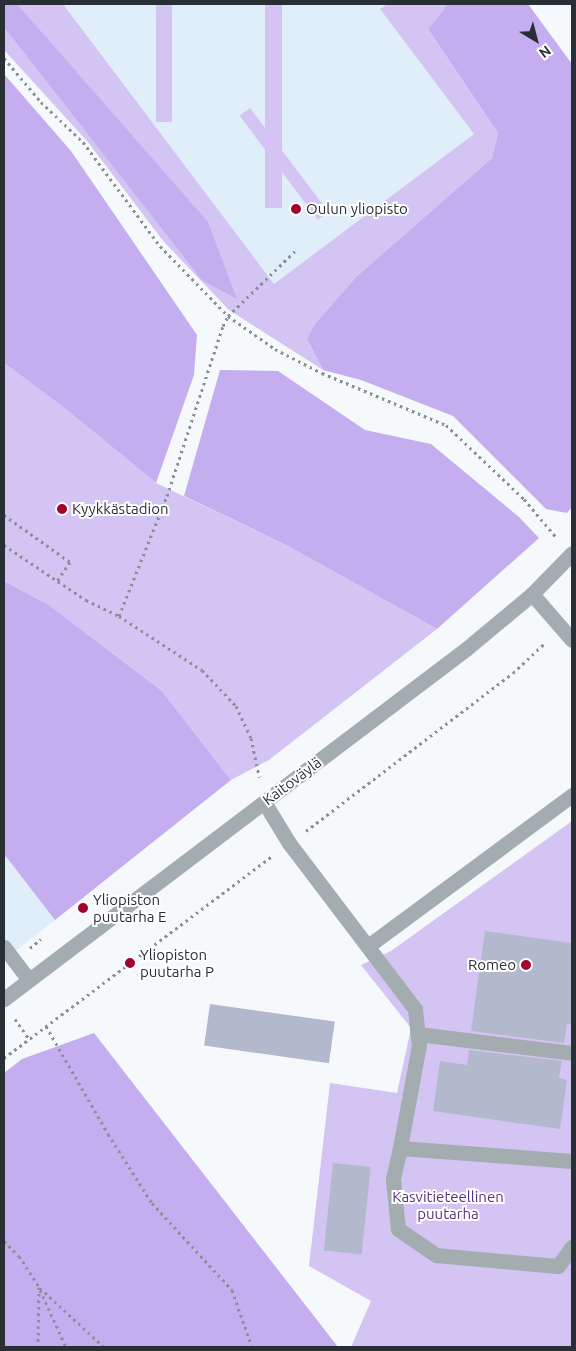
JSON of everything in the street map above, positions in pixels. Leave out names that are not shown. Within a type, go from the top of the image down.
[{"type":"street","name":"Kaitoväylä","points":[[4,999],[466,650],[532,594],[572,554]]},
{"type":"street","points":[[532,594],[572,640]]},
{"type":"street","points":[[368,946],[572,794]]},
{"type":"street","points":[[264,802],[289,843],[415,1009],[419,1045],[393,1179],[398,1229],[436,1255],[558,1266],[572,1247]]},
{"type":"street","points":[[4,947],[28,980]]},
{"type":"street","points":[[418,1034],[572,1053]]},
{"type":"street","points":[[400,1148],[572,1161]]},
{"type":"path","points":[[4,58],[41,102],[83,142],[160,246],[228,316],[275,349],[322,373],[446,425],[524,499],[572,554]]},
{"type":"path","points":[[119,616],[167,496],[228,316],[295,251]]},
{"type":"path","points":[[4,515],[70,562],[57,581]]},
{"type":"path","points":[[4,546],[86,600],[119,616],[202,670],[236,706],[251,738],[264,802]]},
{"type":"path","points":[[14,1018],[29,1039]]},
{"type":"path","points":[[46,1026],[108,1134],[152,1203],[232,1290],[252,1347]]},
{"type":"path","points":[[4,1241],[19,1256],[39,1288],[66,1347]]},
{"type":"path","points":[[38,1347],[39,1288]]},
{"type":"path","points":[[39,1288],[104,1347]]},
{"type":"shaded area","points":[[4,4],[17,4],[208,222],[237,299],[202,280],[4,27]]},
{"type":"shaded area","name":"Oulun yliopisto","points":[[63,4],[387,4],[380,9],[474,134],[274,285]]},
{"type":"shaded area","points":[[448,4],[528,4],[572,64],[572,507],[567,513],[546,509],[453,416],[361,380],[323,370],[307,339],[314,325],[356,277],[492,158],[498,133],[428,29]]},
{"type":"shaded area","points":[[4,74],[71,151],[197,335],[194,375],[156,483],[67,410],[4,363]]},
{"type":"shaded area","points":[[220,370],[278,371],[365,430],[431,444],[519,517],[539,538],[437,629],[288,546],[184,496]]},
{"type":"shaded area","points":[[4,581],[49,605],[162,691],[231,780],[55,920],[4,854]]},
{"type":"shaded area","points":[[4,854],[55,920],[4,960]]},
{"type":"shaded area","points":[[94,1033],[338,1347],[4,1347],[4,1073],[22,1059]]},
{"type":"green space","points":[[4,4],[63,4],[274,284],[474,134],[380,9],[387,4],[448,4],[428,29],[498,133],[492,158],[356,277],[314,325],[307,339],[323,370],[229,310],[164,242],[87,141],[4,50]]},
{"type":"green space","points":[[156,4],[172,4],[172,122],[156,122]]},
{"type":"green space","points":[[265,4],[282,4],[282,208],[265,208]]},
{"type":"green space","points":[[250,108],[328,212],[318,220],[240,116]]},
{"type":"green space","points":[[4,363],[67,410],[156,483],[288,546],[437,629],[269,760],[231,780],[162,691],[49,605],[4,581]]},
{"type":"green space","name":"Kasvitieteellinen puutarha","points":[[572,821],[572,1347],[351,1347],[371,1301],[309,1266],[330,1083],[397,1093],[411,1028],[361,965],[391,951]]},
{"type":"building","name":"Romeo","points":[[485,931],[572,943],[572,1024],[567,1024],[564,1043],[471,1031]]},
{"type":"building","points":[[210,1004],[335,1022],[329,1063],[204,1046]]},
{"type":"building","points":[[469,1050],[562,1061],[559,1078],[567,1080],[560,1129],[433,1111],[440,1061],[467,1065]]},
{"type":"building","points":[[333,1163],[371,1167],[362,1254],[324,1251]]},
{"type":"place","name":"Oulun yliopisto","points":[[296,209]]},
{"type":"place","name":"Kyykkästadion","points":[[62,509]]},
{"type":"place","name":"Yliopiston puutarha E","points":[[83,908]]},
{"type":"place","name":"Yliopiston puutarha P","points":[[130,963]]},
{"type":"place","name":"Romeo","points":[[526,965]]}]
